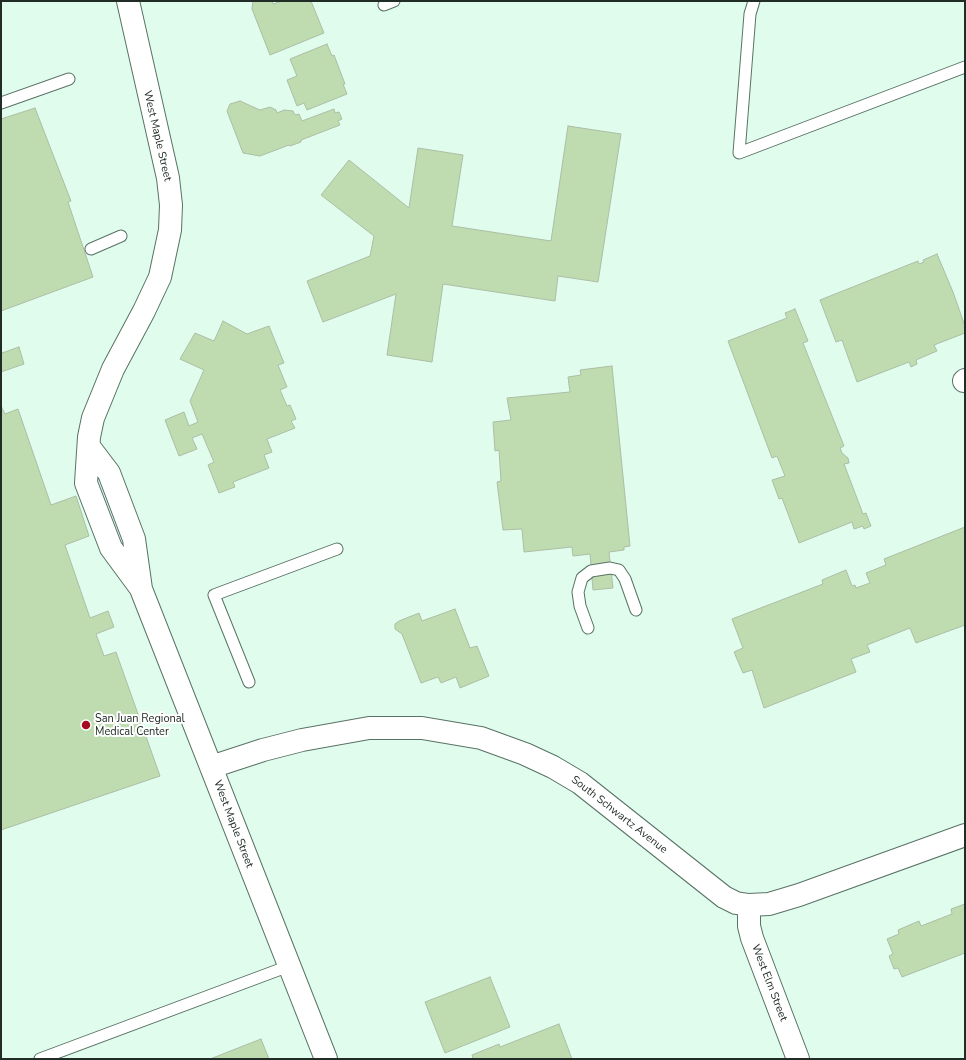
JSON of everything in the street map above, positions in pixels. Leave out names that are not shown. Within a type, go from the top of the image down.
[{"type":"street","name":"West Maple Street","points":[[128,1],[168,178],[171,206],[170,230],[160,277],[101,394],[89,436],[90,448],[109,473],[134,539],[141,589],[326,1059]]},
{"type":"street","name":"South Schwartz Avenue","points":[[211,767],[263,750],[302,740],[369,728],[422,728],[481,738],[525,754],[553,767],[580,783],[724,897],[736,903],[749,905],[768,904],[799,895],[965,835]]},
{"type":"street","name":"West Elm Street","points":[[749,905],[749,926],[752,938],[798,1059]]},
{"type":"lane","points":[[384,5],[394,1]]},
{"type":"lane","points":[[754,1],[750,14],[739,153],[965,67]]},
{"type":"lane","points":[[1,103],[69,79]]},
{"type":"lane","points":[[91,249],[121,236]]},
{"type":"lane","points":[[248,682],[214,595],[337,549]]},
{"type":"lane","points":[[588,628],[580,606],[578,592],[582,578],[591,572],[610,568],[619,570],[626,579],[636,610]]},
{"type":"lane","points":[[40,1059],[289,966]]},
{"type":"building","points":[[253,1],[272,1],[273,4],[282,1],[311,1],[324,33],[270,55],[252,9]]},
{"type":"building","points":[[327,44],[332,56],[334,55],[345,84],[343,84],[347,94],[307,110],[304,103],[297,106],[287,80],[297,76],[290,59]]},
{"type":"building","points":[[240,101],[260,110],[270,107],[276,110],[277,113],[284,110],[293,111],[295,115],[299,114],[302,121],[334,109],[335,113],[339,112],[342,119],[338,121],[340,125],[301,140],[301,142],[290,146],[289,145],[260,156],[243,153],[227,111],[230,104]]},
{"type":"building","points":[[35,108],[71,201],[68,202],[93,277],[1,311],[1,119]]},
{"type":"building","points":[[568,126],[621,134],[598,282],[558,276],[555,301],[443,284],[432,362],[387,355],[396,294],[323,322],[307,281],[370,256],[374,236],[321,195],[349,160],[409,208],[418,148],[463,155],[452,226],[551,241]]},
{"type":"building","points":[[937,254],[953,292],[965,326],[965,333],[934,345],[937,351],[916,360],[917,364],[911,367],[909,362],[857,382],[842,340],[836,342],[820,300],[918,261],[919,264],[924,262],[923,260]]},
{"type":"building","points":[[795,309],[808,341],[803,343],[844,446],[840,448],[842,453],[848,458],[849,463],[844,464],[863,514],[866,513],[871,526],[864,529],[863,526],[854,529],[852,522],[799,543],[782,498],[779,499],[772,480],[785,476],[777,456],[772,458],[728,341],[787,318],[785,313]]},
{"type":"building","points":[[223,321],[247,334],[269,326],[284,363],[278,365],[287,387],[280,390],[287,406],[290,405],[296,419],[291,421],[295,428],[267,439],[272,452],[264,455],[269,468],[233,482],[235,487],[219,493],[208,465],[214,462],[202,434],[192,438],[197,449],[179,456],[165,420],[184,412],[189,426],[198,422],[190,401],[204,370],[180,359],[195,333],[214,341]]},
{"type":"building","points":[[19,347],[24,364],[1,372],[1,349],[2,353]]},
{"type":"building","points":[[612,366],[630,546],[624,547],[624,550],[609,552],[613,588],[593,590],[590,554],[573,556],[572,547],[524,552],[522,529],[503,530],[497,482],[501,481],[499,450],[495,451],[493,422],[511,420],[507,398],[570,392],[568,377],[581,375],[580,370]]},
{"type":"building","name":"San Juan Regional Medical Center","points":[[2,408],[5,414],[18,409],[51,505],[76,496],[89,536],[65,545],[90,618],[108,611],[114,627],[96,634],[104,656],[116,652],[160,776],[1,830],[1,409]]},
{"type":"building","points":[[965,527],[965,625],[916,643],[910,628],[867,645],[870,652],[851,659],[856,672],[764,708],[752,670],[743,673],[734,652],[743,648],[732,619],[823,584],[822,580],[846,570],[852,586],[855,585],[856,588],[870,583],[866,573],[886,565],[884,559]]},
{"type":"building","points":[[455,609],[470,648],[477,646],[489,676],[460,688],[456,677],[441,683],[438,677],[421,683],[402,634],[395,629],[395,624],[419,613],[422,621]]},
{"type":"building","points":[[965,904],[965,953],[902,977],[898,968],[894,969],[889,956],[893,954],[887,939],[899,934],[898,930],[919,921],[921,926],[952,914],[951,909]]},
{"type":"building","points":[[490,977],[510,1027],[445,1053],[425,1002]]},
{"type":"building","points":[[559,1024],[572,1059],[473,1059],[472,1055],[499,1044],[500,1047]]},
{"type":"building","points":[[261,1039],[269,1059],[210,1059]]},
{"type":"place","name":"San Juan Regional Medical Center","points":[[86,725]]}]
